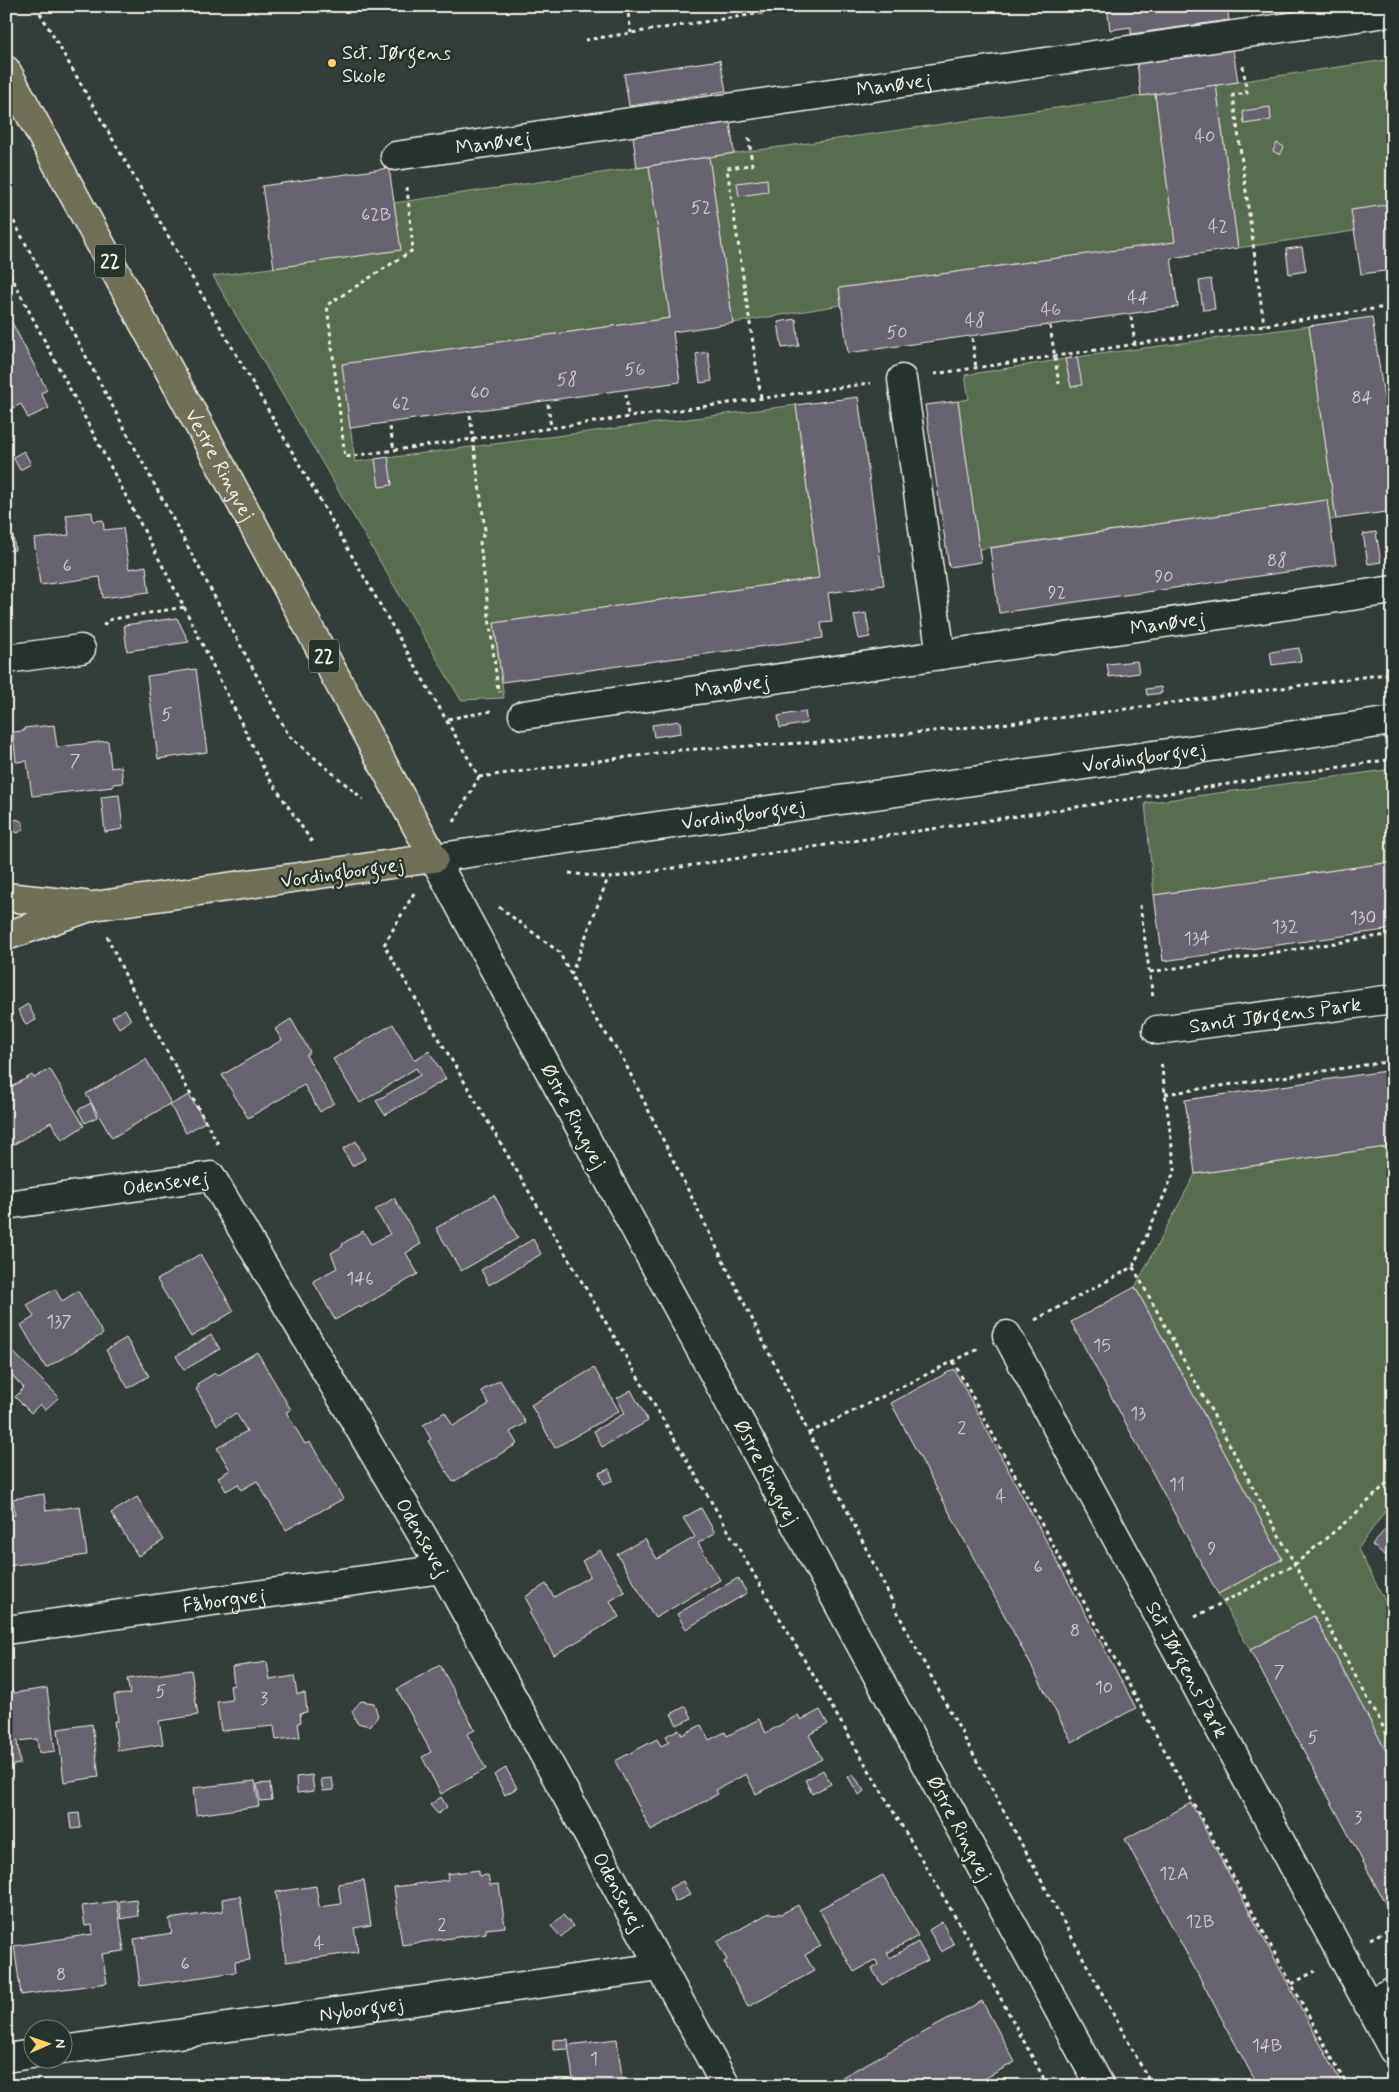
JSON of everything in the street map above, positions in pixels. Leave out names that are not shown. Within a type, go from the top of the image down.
[{"type":"main road","name":"Vestre Ringvej","points":[[6,70],[434,858]]},
{"type":"main road","name":"Vordingborgvej","points":[[6,936],[93,906],[333,874],[434,858]]},
{"type":"main road","name":"Vordingborgvej","points":[[6,897],[93,906]]},
{"type":"street","name":"Manøvej","points":[[399,155],[1393,12]]},
{"type":"street","points":[[902,379],[941,655]]},
{"type":"street","name":"Manøvej","points":[[518,711],[941,655],[1393,590]]},
{"type":"street","points":[[6,659],[81,649]]},
{"type":"street","name":"Vordingborgvej","points":[[434,858],[1393,721]]},
{"type":"street","name":"Østre Ringvej","points":[[434,858],[1100,2086]]},
{"type":"street","name":"Sanct Jørgens Park","points":[[1157,1030],[1393,999]]},
{"type":"street","name":"Odensevej","points":[[6,1205],[211,1176],[442,1569],[726,2086]]},
{"type":"street","name":"Sct Jørgens Park","points":[[1007,1335],[1393,2050]]},
{"type":"street","name":"Fåborgvej","points":[[6,1630],[442,1569]]},
{"type":"street","name":"Nyborgvej","points":[[72,2049],[660,1966]]},
{"type":"street","points":[[1367,2004],[1393,1990]]},
{"type":"street","points":[[6,2058],[22,2056]]},
{"type":"path","points":[[36,6],[448,719],[479,777]]},
{"type":"path","points":[[627,6],[631,33]]},
{"type":"path","points":[[585,40],[808,6]]},
{"type":"path","points":[[1239,33],[1247,93],[1233,95],[1264,325]]},
{"type":"path","points":[[745,105],[752,165],[727,168],[761,398]]},
{"type":"path","points":[[399,155],[413,250],[327,305],[345,457],[902,379],[1393,306]]},
{"type":"path","points":[[6,207],[289,736],[365,800]]},
{"type":"path","points":[[6,267],[184,607],[267,775],[333,874]]},
{"type":"path","points":[[1131,317],[1135,344]]},
{"type":"path","points":[[1050,326],[1059,384]]},
{"type":"path","points":[[972,338],[976,368]]},
{"type":"path","points":[[626,394],[628,417]]},
{"type":"path","points":[[548,404],[551,428]]},
{"type":"path","points":[[470,415],[485,530],[480,543],[498,690],[518,711]]},
{"type":"path","points":[[390,426],[394,450]]},
{"type":"path","points":[[81,649],[108,620],[184,607]]},
{"type":"path","points":[[479,777],[680,750],[838,741],[1067,717],[1393,673]]},
{"type":"path","points":[[448,719],[518,711]]},
{"type":"path","points":[[560,872],[608,878],[1393,758]]},
{"type":"path","points":[[479,777],[384,945],[974,1948],[1048,2086]]},
{"type":"path","points":[[571,976],[608,878]]},
{"type":"path","points":[[496,905],[559,952],[592,1014],[621,1055],[909,1635],[1152,2086]]},
{"type":"path","points":[[808,1433],[1007,1335],[1133,1267],[1175,1170],[1140,905]]},
{"type":"path","points":[[93,906],[128,981],[219,1145],[211,1176]]},
{"type":"path","points":[[1150,972],[1393,934]]},
{"type":"path","points":[[1165,1094],[1393,1061]]},
{"type":"path","points":[[1133,1267],[1393,1745]]},
{"type":"path","points":[[953,1361],[1347,2086]]},
{"type":"path","points":[[1167,1632],[1294,1566],[1354,1515],[1393,1477]]},
{"type":"green space","points":[[1393,59],[1393,204],[1354,231],[1238,248],[1216,85]]},
{"type":"green space","points":[[1155,94],[1175,242],[839,288],[841,305],[733,323],[709,157]]},
{"type":"green space","points":[[649,166],[670,318],[342,364],[355,462],[796,405],[819,578],[494,623],[504,698],[461,700],[213,276],[400,250],[394,203]]},
{"type":"green space","points":[[1309,326],[1336,519],[1330,520],[1326,500],[979,549],[958,401],[969,399],[965,375],[1077,357]]},
{"type":"green space","points":[[1393,769],[1393,862],[1154,895],[1145,803]]},
{"type":"green space","points":[[1393,1146],[1393,1500],[1358,1549],[1393,1616],[1393,1764],[1314,1616],[1250,1650],[1218,1594],[1282,1559],[1135,1287],[1195,1174]]},
{"type":"building","points":[[1107,6],[1227,6],[1229,20],[1131,34],[1131,27],[1110,30]]},
{"type":"building","points":[[1233,50],[1238,82],[1141,96],[1137,63]]},
{"type":"building","points":[[720,60],[726,91],[629,106],[624,74]]},
{"type":"building","points":[[1216,85],[1238,248],[1171,258],[1178,307],[848,353],[839,288],[1175,242],[1155,94]]},
{"type":"building","points":[[1270,107],[1271,120],[1244,124],[1243,111]]},
{"type":"building","points":[[730,122],[734,153],[637,168],[633,136]]},
{"type":"building","points":[[1277,143],[1284,147],[1280,155],[1273,151]]},
{"type":"building","points":[[709,157],[733,323],[673,332],[680,382],[350,428],[342,364],[670,318],[649,166]]},
{"type":"building","points":[[389,168],[401,250],[274,268],[262,186]]},
{"type":"building","points":[[767,179],[768,192],[739,196],[737,183]]},
{"type":"building","points":[[1393,204],[1393,270],[1361,274],[1351,210]]},
{"type":"building","points":[[1302,247],[1306,271],[1289,274],[1286,249]]},
{"type":"building","points":[[1211,279],[1215,309],[1203,310],[1199,281]]},
{"type":"building","points":[[6,311],[47,390],[41,393],[49,408],[28,418],[21,404],[6,411]]},
{"type":"building","points":[[1372,317],[1393,459],[1393,511],[1336,519],[1309,326]]},
{"type":"building","points":[[796,319],[799,346],[782,348],[778,322]]},
{"type":"building","points":[[708,352],[712,381],[700,383],[696,354]]},
{"type":"building","points":[[1077,357],[1082,385],[1071,387],[1065,359]]},
{"type":"building","points":[[858,397],[884,585],[828,593],[832,622],[821,623],[823,638],[502,682],[494,623],[819,578],[796,405]]},
{"type":"building","points":[[958,401],[981,562],[949,567],[925,405]]},
{"type":"building","points":[[24,451],[31,464],[20,470],[13,457]]},
{"type":"building","points":[[388,457],[392,485],[379,487],[375,459]]},
{"type":"building","points":[[6,486],[15,550],[6,551]]},
{"type":"building","points":[[1327,500],[1336,565],[999,613],[990,548]]},
{"type":"building","points":[[92,512],[93,521],[103,520],[104,530],[123,528],[129,569],[146,566],[149,592],[103,598],[100,577],[40,585],[34,539],[69,535],[66,515]]},
{"type":"building","points":[[1376,532],[1381,562],[1368,564],[1363,534]]},
{"type":"building","points":[[866,613],[870,637],[859,639],[854,615]]},
{"type":"building","points":[[177,618],[189,642],[127,651],[124,625]]},
{"type":"building","points":[[1299,648],[1301,661],[1272,665],[1270,652]]},
{"type":"building","points":[[1137,661],[1139,673],[1109,677],[1107,664]]},
{"type":"building","points":[[196,669],[207,752],[158,759],[147,676]]},
{"type":"building","points":[[1161,687],[1162,693],[1147,695],[1146,689]]},
{"type":"building","points":[[805,711],[807,723],[780,728],[778,716]]},
{"type":"building","points":[[680,721],[681,733],[654,737],[652,725]]},
{"type":"building","points":[[54,725],[57,747],[108,741],[111,768],[121,766],[123,783],[113,784],[113,787],[32,796],[27,761],[16,762],[13,732],[24,731],[24,728]]},
{"type":"building","points":[[119,795],[123,829],[105,832],[101,797]]},
{"type":"building","points":[[16,819],[23,822],[23,829],[18,833],[12,830],[11,823]]},
{"type":"building","points":[[1393,862],[1393,929],[1163,961],[1154,895]]},
{"type":"building","points":[[28,1004],[36,1020],[26,1025],[18,1010]]},
{"type":"building","points":[[125,1009],[131,1020],[119,1028],[112,1017]]},
{"type":"building","points":[[291,1019],[310,1052],[306,1055],[334,1103],[320,1112],[304,1085],[248,1118],[222,1075],[282,1040],[275,1029]]},
{"type":"building","points":[[393,1024],[414,1060],[429,1051],[446,1079],[385,1115],[376,1101],[420,1075],[416,1068],[360,1103],[333,1059]]},
{"type":"building","points":[[146,1059],[171,1103],[112,1138],[86,1094]]},
{"type":"building","points":[[50,1069],[84,1126],[62,1140],[51,1122],[6,1149],[6,1076],[13,1086],[32,1075],[34,1078]]},
{"type":"building","points":[[1393,1070],[1393,1146],[1195,1174],[1185,1100]]},
{"type":"building","points":[[189,1095],[205,1122],[186,1133],[170,1105]]},
{"type":"building","points":[[91,1103],[97,1117],[85,1123],[78,1110]]},
{"type":"building","points":[[356,1141],[365,1159],[352,1166],[343,1149]]},
{"type":"building","points":[[494,1195],[518,1238],[461,1271],[436,1228]]},
{"type":"building","points":[[394,1198],[421,1244],[406,1253],[418,1274],[360,1308],[359,1306],[335,1320],[313,1281],[337,1268],[331,1253],[363,1231],[371,1244],[390,1234],[375,1210]]},
{"type":"building","points":[[533,1239],[541,1254],[489,1285],[481,1270]]},
{"type":"building","points":[[200,1254],[234,1311],[191,1337],[157,1280]]},
{"type":"building","points":[[1135,1287],[1282,1559],[1218,1594],[1071,1322]]},
{"type":"building","points":[[55,1289],[62,1301],[78,1291],[103,1334],[46,1368],[21,1325],[34,1317],[27,1305]]},
{"type":"building","points":[[211,1335],[220,1349],[184,1370],[176,1356]]},
{"type":"building","points":[[126,1338],[149,1376],[128,1388],[106,1350]]},
{"type":"building","points":[[9,1348],[59,1397],[45,1410],[40,1404],[31,1413],[15,1397],[24,1388],[6,1369],[6,1351]]},
{"type":"building","points":[[257,1352],[291,1410],[286,1412],[305,1444],[310,1442],[343,1499],[286,1530],[257,1481],[241,1490],[238,1484],[226,1491],[218,1477],[230,1470],[217,1448],[247,1431],[236,1413],[217,1425],[196,1389],[199,1387],[197,1384],[215,1373],[217,1376]]},
{"type":"building","points":[[594,1368],[619,1411],[555,1448],[531,1405]]},
{"type":"building","points":[[954,1369],[1136,1708],[1072,1742],[891,1403]]},
{"type":"building","points":[[500,1380],[526,1423],[510,1432],[517,1444],[453,1482],[428,1441],[431,1439],[423,1425],[445,1412],[453,1426],[489,1404],[481,1391]]},
{"type":"building","points":[[631,1390],[648,1421],[602,1447],[594,1431],[625,1413],[617,1398]]},
{"type":"building","points":[[609,1469],[613,1480],[604,1484],[599,1473]]},
{"type":"building","points":[[44,1494],[46,1511],[80,1506],[87,1555],[8,1566],[6,1516],[15,1515],[13,1499]]},
{"type":"building","points":[[137,1497],[164,1540],[138,1556],[111,1513]]},
{"type":"building","points":[[701,1508],[715,1533],[698,1543],[720,1580],[655,1618],[617,1554],[645,1539],[657,1559],[695,1537],[683,1518]]},
{"type":"building","points":[[1393,1520],[1393,1545],[1385,1555],[1372,1545]]},
{"type":"building","points":[[600,1550],[625,1592],[610,1601],[619,1617],[554,1655],[529,1612],[532,1610],[525,1597],[546,1584],[554,1597],[590,1576],[582,1561]]},
{"type":"building","points":[[738,1578],[747,1593],[686,1629],[677,1614]]},
{"type":"building","points":[[1314,1616],[1393,1764],[1393,1918],[1250,1650]]},
{"type":"building","points":[[267,1662],[270,1680],[294,1676],[297,1694],[305,1693],[307,1712],[300,1713],[301,1722],[298,1723],[300,1737],[276,1740],[274,1726],[221,1731],[217,1702],[232,1700],[230,1686],[234,1685],[232,1667]]},
{"type":"building","points":[[440,1665],[475,1730],[467,1734],[486,1769],[441,1794],[422,1757],[431,1752],[397,1689]]},
{"type":"building","points":[[191,1670],[198,1715],[159,1721],[163,1744],[118,1751],[114,1721],[118,1721],[114,1695],[130,1694],[127,1679]]},
{"type":"building","points":[[11,1688],[14,1693],[47,1688],[55,1751],[39,1753],[37,1739],[17,1741],[20,1764],[6,1766],[6,1689]]},
{"type":"building","points":[[361,1701],[374,1703],[378,1716],[370,1726],[357,1723],[352,1711]]},
{"type":"building","points":[[686,1706],[692,1718],[677,1725],[671,1714]]},
{"type":"building","points":[[820,1710],[828,1724],[809,1735],[822,1759],[756,1794],[746,1774],[716,1790],[718,1794],[651,1830],[615,1761],[657,1739],[661,1746],[669,1742],[666,1736],[679,1729],[682,1735],[701,1725],[709,1740],[725,1732],[727,1736],[759,1719],[766,1733],[798,1715],[801,1720]]},
{"type":"building","points":[[92,1724],[99,1777],[64,1782],[58,1729]]},
{"type":"building","points":[[506,1768],[517,1788],[505,1795],[494,1775]]},
{"type":"building","points":[[823,1770],[831,1784],[812,1794],[805,1780]]},
{"type":"building","points":[[853,1774],[864,1791],[859,1795],[848,1777]]},
{"type":"building","points":[[312,1775],[314,1791],[297,1793],[296,1777]]},
{"type":"building","points":[[332,1778],[334,1790],[323,1791],[321,1779]]},
{"type":"building","points":[[255,1781],[259,1806],[196,1815],[193,1788]]},
{"type":"building","points":[[270,1783],[272,1800],[260,1801],[257,1784]]},
{"type":"building","points":[[441,1797],[447,1807],[438,1814],[430,1805]]},
{"type":"building","points":[[1191,1803],[1343,2086],[1258,2086],[1125,1839]]},
{"type":"building","points":[[79,1813],[81,1828],[71,1829],[69,1814]]},
{"type":"building","points":[[479,1870],[479,1876],[488,1875],[490,1885],[499,1884],[505,1927],[486,1929],[486,1933],[402,1945],[394,1887],[448,1880],[447,1874]]},
{"type":"building","points":[[883,1875],[918,1936],[887,1953],[890,1958],[918,1942],[928,1960],[882,1985],[872,1969],[878,1965],[876,1960],[854,1972],[819,1909]]},
{"type":"building","points":[[364,1880],[371,1925],[354,1928],[358,1952],[286,1962],[276,1892],[316,1886],[319,1907],[341,1904],[338,1884]]},
{"type":"building","points":[[683,1881],[690,1895],[675,1902],[669,1888]]},
{"type":"building","points":[[240,1896],[250,1960],[235,1962],[236,1972],[140,1986],[134,1939],[172,1933],[169,1919],[223,1911],[222,1899]]},
{"type":"building","points":[[136,1899],[138,1916],[121,1919],[119,1901]]},
{"type":"building","points":[[117,1901],[124,1951],[102,1954],[107,1983],[21,1995],[14,1946],[93,1934],[92,1925],[85,1926],[82,1906]]},
{"type":"building","points":[[798,1905],[821,1946],[805,1955],[814,1971],[748,2007],[724,1962],[727,1960],[717,1942],[769,1913],[781,1914]]},
{"type":"building","points":[[563,1915],[573,1926],[561,1937],[551,1926]]},
{"type":"building","points":[[942,1922],[954,1945],[941,1952],[929,1930]]},
{"type":"building","points":[[982,2001],[1015,2062],[971,2086],[847,2086],[842,2077]]},
{"type":"building","points":[[568,2039],[569,2049],[553,2050],[553,2040]]},
{"type":"building","points":[[617,2039],[623,2086],[552,2086],[551,2082],[573,2079],[568,2045]]},
{"type":"building","points":[[432,2080],[432,2086],[399,2086]]},
{"type":"place","name":"Sct. Jørgens Skole","points":[[332,63]]}]
